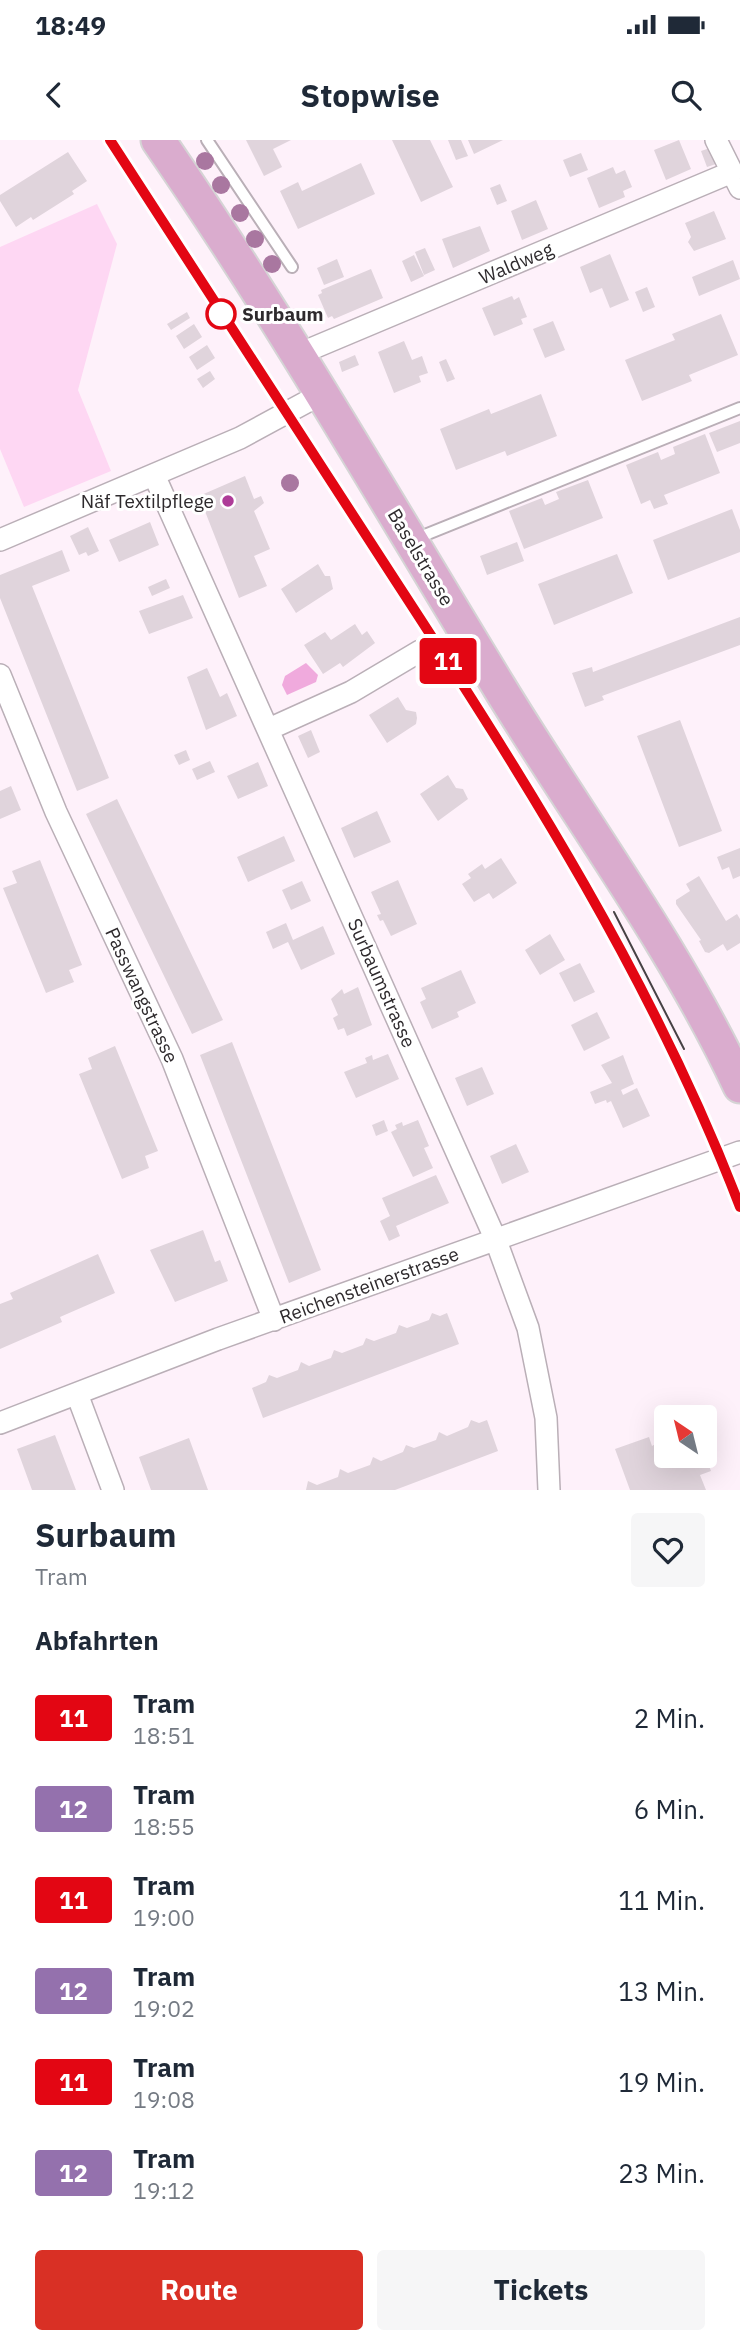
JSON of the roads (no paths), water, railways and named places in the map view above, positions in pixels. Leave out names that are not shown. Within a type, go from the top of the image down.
[{"type":"main road","name":"Baselstrasse","points":[[166,145],[299,354],[656,936],[740,1086]]},
{"type":"street","points":[[716,140],[736,180]]},
{"type":"street","name":"Waldweg","points":[[299,354],[736,180]]},
{"type":"street","points":[[0,540],[240,438],[323,393]]},
{"type":"street","name":"Surbaumstrasse","points":[[154,475],[495,1238],[528,1328],[546,1418],[549,1490]]},
{"type":"street","points":[[269,729],[351,692],[420,651]]},
{"type":"street","name":"Passwangstrasse","points":[[0,675],[56,812],[172,1059],[274,1320]]},
{"type":"street","name":"Reichensteinerstrasse","points":[[0,1423],[495,1238],[740,1152]]},
{"type":"street","points":[[77,1394],[113,1490]]},
{"type":"lane","points":[[207,140],[292,267]]},
{"type":"lane","points":[[411,540],[740,408]]},
{"type":"tram line","name":"11","points":[[110,140],[227,324],[288,412],[578,869],[663,1029],[700,1108],[740,1207]]},
{"type":"tram line","points":[[380,555],[530,792],[623,953],[705,1120],[740,1207]]},
{"type":"tram line","points":[[614,912],[684,1049]]},
{"type":"place","name":"Surbaum","points":[[221,314]]},
{"type":"place","name":"Näf Textilpflege","points":[[228,501]]}]
